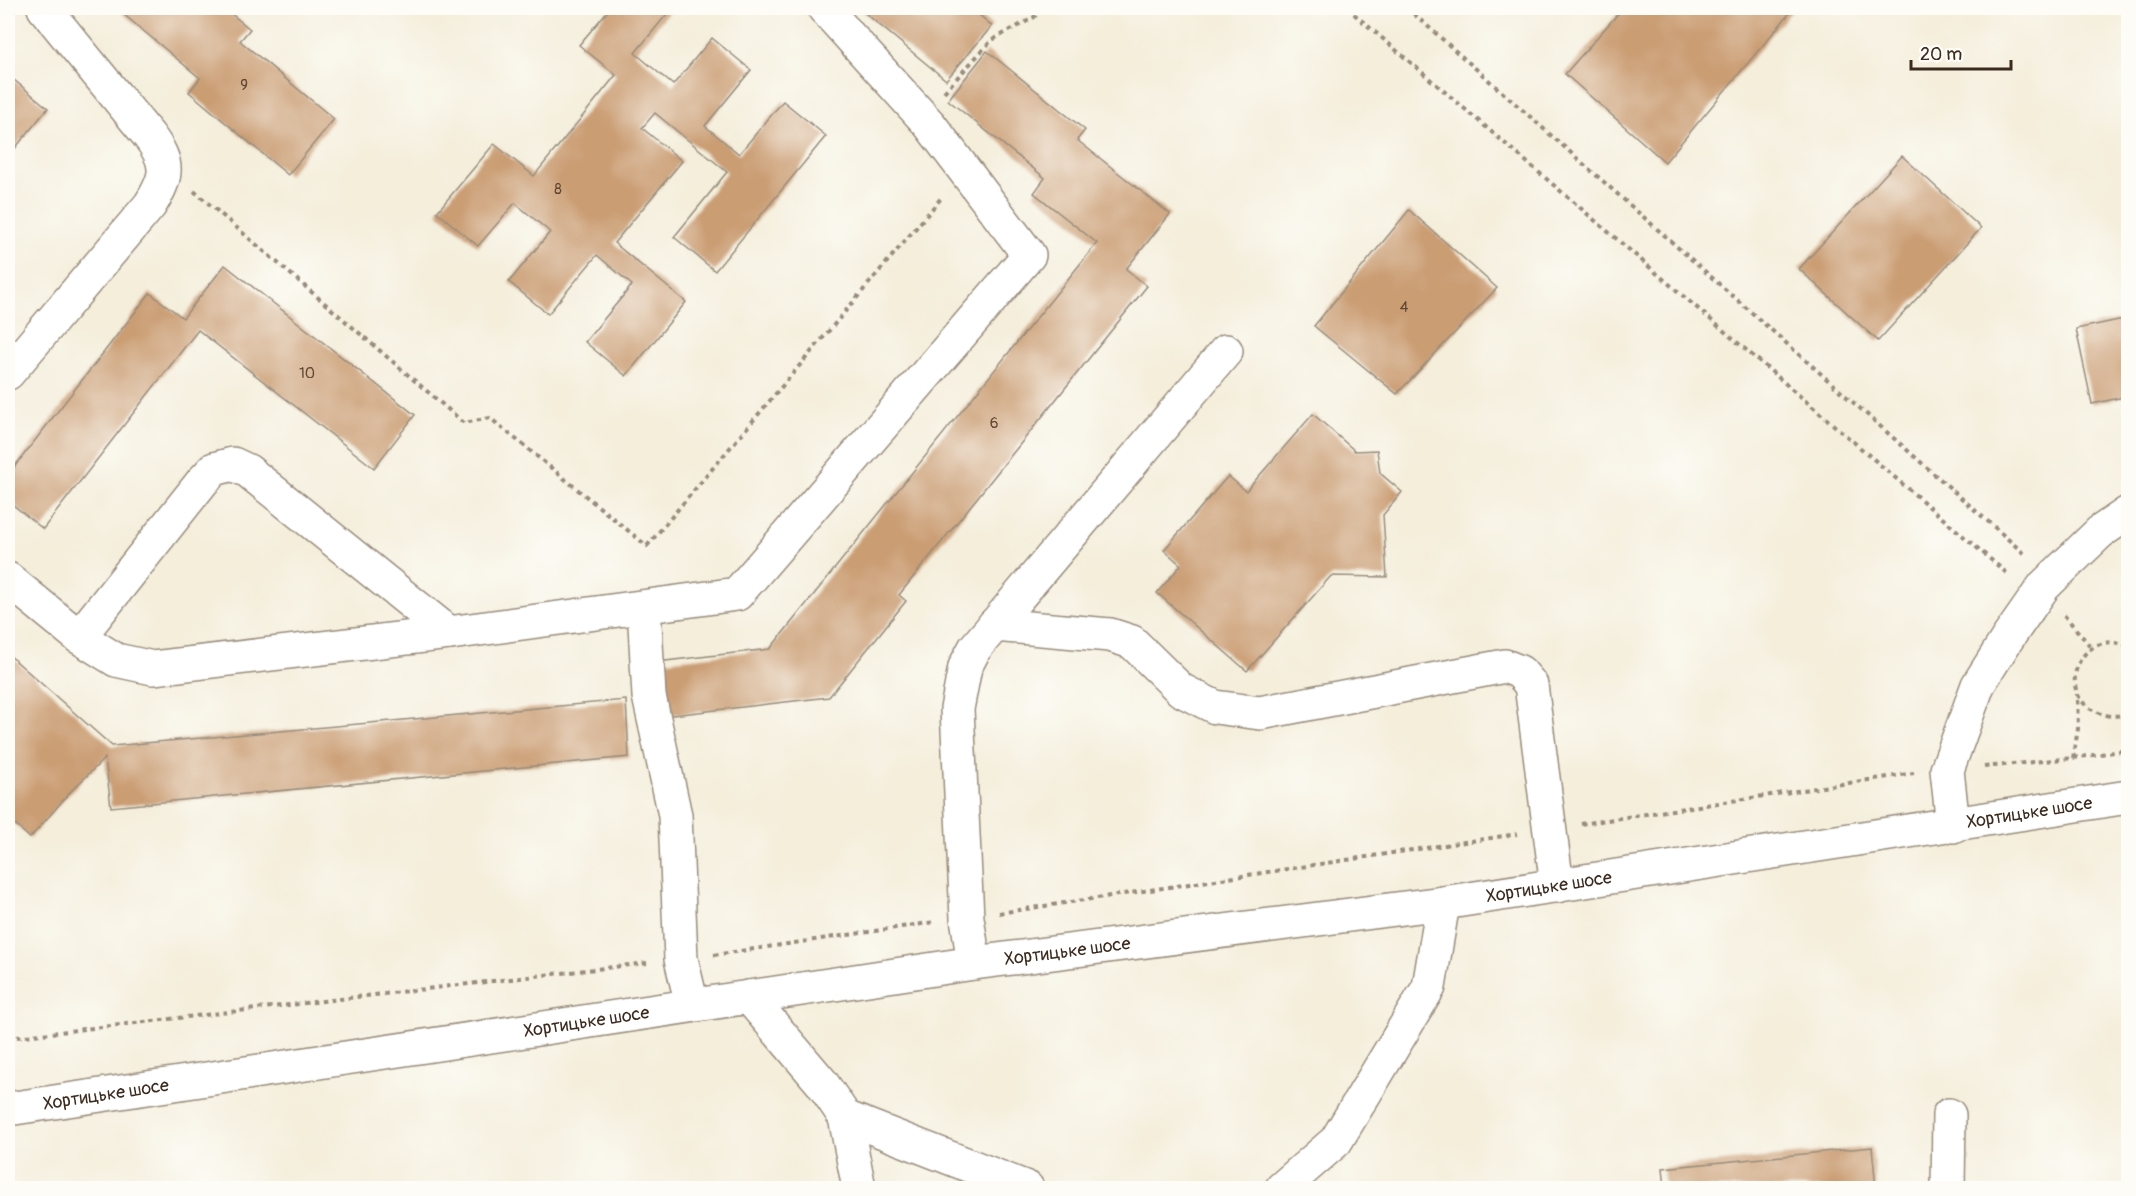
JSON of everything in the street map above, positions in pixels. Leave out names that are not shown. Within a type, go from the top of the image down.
[{"type":"main road","points":[[8,373],[150,205],[160,190],[166,167],[160,151],[149,136],[44,8]]},
{"type":"main road","points":[[8,579],[79,637],[116,660],[153,668],[449,633],[736,594],[1029,255],[930,125],[824,8]]},
{"type":"main road","points":[[974,963],[967,918],[957,709],[964,667],[975,648],[994,625],[1226,351]]},
{"type":"main road","points":[[79,637],[202,482],[214,469],[233,464],[248,471],[449,633]]},
{"type":"main road","points":[[1953,826],[1947,770],[1978,685],[2044,586],[2100,532],[2128,513]]},
{"type":"main road","points":[[644,607],[649,696],[675,814],[681,959],[692,1005]]},
{"type":"main road","points":[[994,625],[1110,635],[1132,642],[1181,690],[1215,707],[1260,713],[1504,666],[1520,672],[1531,685],[1557,886]]},
{"type":"main road","name":"Хортицьке шосе","points":[[8,1109],[974,963],[1443,903],[1953,826],[2128,797]]},
{"type":"main road","points":[[1282,1188],[1335,1141],[1429,987],[1443,903]]},
{"type":"main road","points":[[749,997],[822,1083],[846,1117],[859,1188]]},
{"type":"main road","points":[[1948,1115],[1948,1188]]},
{"type":"main road","points":[[846,1117],[1027,1188]]},
{"type":"path","points":[[930,125],[941,96],[992,40],[1033,18],[1044,8]]},
{"type":"path","points":[[1347,8],[2016,581]]},
{"type":"path","points":[[1407,8],[2031,560]]},
{"type":"path","points":[[166,167],[464,423],[490,418],[647,546],[964,170]]},
{"type":"path","points":[[2073,758],[2078,729],[2074,676],[2079,660],[2091,647],[2105,642],[2120,642],[2128,646]]},
{"type":"path","points":[[2077,694],[2089,709],[2107,717],[2128,712]]},
{"type":"path","points":[[8,1038],[681,959],[967,918],[1921,772],[2073,758],[2128,750]]},
{"type":"building","points":[[116,8],[224,8],[250,29],[240,41],[334,119],[288,175],[189,92],[200,78]]},
{"type":"building","points":[[610,8],[672,8],[635,53],[673,85],[712,38],[751,70],[705,126],[739,154],[783,101],[826,136],[715,271],[674,237],[727,172],[655,113],[642,128],[682,161],[614,243],[686,302],[626,376],[585,342],[632,285],[597,255],[548,314],[509,282],[550,232],[515,203],[478,246],[437,212],[494,144],[534,176],[616,75],[579,45]]},
{"type":"building","points":[[859,8],[978,8],[975,11],[992,26],[946,80]]},
{"type":"building","points":[[1623,8],[1794,8],[1665,162],[1565,74]]},
{"type":"building","points":[[987,51],[1085,130],[1077,140],[1170,214],[1126,269],[1147,286],[899,595],[906,601],[829,697],[655,717],[648,663],[770,649],[1097,243],[1034,193],[1045,178],[948,100]]},
{"type":"building","points":[[8,75],[48,108],[8,157]]},
{"type":"building","points":[[1902,156],[1981,228],[1878,341],[1799,269]]},
{"type":"building","points":[[1409,210],[1497,288],[1397,394],[1314,326]]},
{"type":"building","points":[[225,265],[415,415],[374,468],[198,330],[43,529],[8,501],[8,475],[150,293],[183,318]]},
{"type":"building","points":[[2128,318],[2128,396],[2092,404],[2076,329]]},
{"type":"building","points":[[1313,414],[1355,451],[1377,450],[1380,473],[1402,492],[1383,515],[1387,577],[1331,576],[1247,671],[1157,593],[1181,565],[1164,550],[1228,476],[1246,491]]},
{"type":"building","points":[[8,654],[112,746],[626,700],[629,757],[111,807],[105,758],[72,790],[30,838],[8,818]]},
{"type":"building","points":[[1872,1147],[1876,1188],[1665,1188],[1663,1168]]}]
